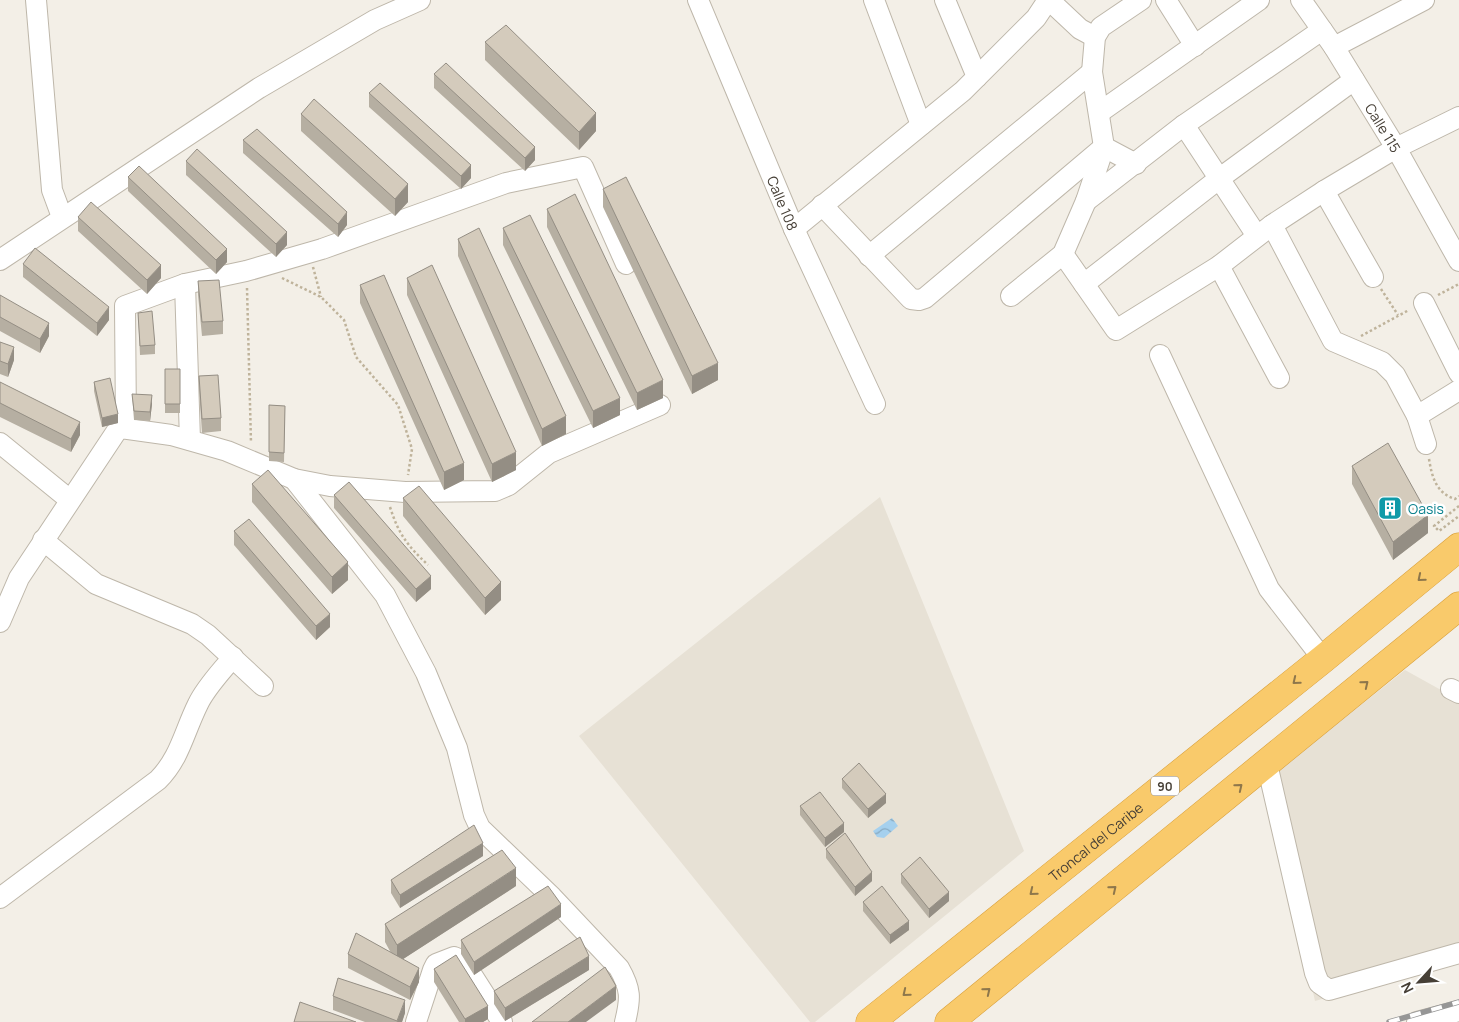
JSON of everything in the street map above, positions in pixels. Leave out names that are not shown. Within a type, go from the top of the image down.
[{"type":"highway","name":"Troncal del Caribe","points":[[870,1022],[1323,659],[1459,547]]},
{"type":"highway","points":[[949,1022],[1459,606]]},
{"type":"street","points":[[36,0],[52,190],[62,217]]},
{"type":"street","points":[[0,260],[258,88],[375,20],[420,0]]},
{"type":"street","name":"Calle 108","points":[[698,0],[794,229],[876,404]]},
{"type":"street","points":[[874,0],[921,125]]},
{"type":"street","points":[[945,0],[977,77]]},
{"type":"street","points":[[794,229],[977,77],[1036,18],[1049,0],[1080,30],[1095,37]]},
{"type":"street","points":[[1011,296],[1063,254],[1086,201],[1104,147],[1100,112],[1092,72],[1095,37],[1107,22],[1141,0]]},
{"type":"street","points":[[1166,0],[1195,46]]},
{"type":"street","points":[[1100,112],[1259,0]]},
{"type":"street","name":"Calle 115","points":[[1301,0],[1334,47],[1396,148],[1458,257]]},
{"type":"street","points":[[1334,47],[1424,0]]},
{"type":"street","points":[[1086,201],[1184,125],[1322,30]]},
{"type":"street","points":[[869,256],[1092,72]]},
{"type":"street","points":[[1084,284],[1220,178],[1354,80]]},
{"type":"street","points":[[1063,254],[1116,330],[1219,266],[1265,231],[1324,191],[1396,148],[1459,117]]},
{"type":"street","points":[[1184,125],[1220,178],[1265,231],[1333,341],[1382,362],[1395,375],[1417,416],[1426,444]]},
{"type":"street","points":[[822,205],[911,299],[919,300],[925,298],[1104,147]]},
{"type":"street","points":[[1104,147],[1136,164]]},
{"type":"street","points":[[126,427],[125,306],[185,284],[253,269],[322,249],[506,183],[583,167],[626,264]]},
{"type":"street","points":[[1324,191],[1373,277]]},
{"type":"street","points":[[1219,266],[1279,378]]},
{"type":"street","points":[[185,284],[190,440]]},
{"type":"street","points":[[1424,303],[1459,373]]},
{"type":"street","points":[[1160,355],[1269,589],[1323,659]]},
{"type":"street","points":[[1417,416],[1459,390]]},
{"type":"street","points":[[0,622],[19,578],[43,540],[116,432],[126,427],[190,440],[260,464],[294,479],[330,486],[396,491],[495,491],[509,486],[549,453],[660,405]]},
{"type":"street","points":[[0,443],[70,500]]},
{"type":"street","points":[[294,479],[385,595],[422,664],[457,748],[476,822],[619,968],[629,985],[630,1003],[625,1022]]},
{"type":"street","points":[[43,540],[96,584],[192,624],[233,657],[263,686]]},
{"type":"street","points":[[0,898],[158,780],[170,769],[178,755],[204,692],[233,657]]},
{"type":"street","points":[[1267,764],[1315,973],[1324,988],[1329,990],[1459,954]]},
{"type":"street","points":[[421,1021],[436,964],[454,956],[463,961],[502,1022]]},
{"type":"street","points":[[1417,1022],[1459,1011]]},
{"type":"path","points":[[321,297],[312,268],[322,249]]},
{"type":"path","points":[[260,464],[251,446],[249,432],[253,269],[321,297],[344,320],[356,357],[398,405],[412,449],[396,491],[397,530],[406,544],[428,565]]},
{"type":"path","points":[[1373,277],[1398,315]]},
{"type":"path","points":[[1343,345],[1459,284]]},
{"type":"path","points":[[1426,444],[1434,483],[1438,490],[1455,499],[1459,496]]},
{"type":"path","points":[[1459,506],[1434,526],[1439,531],[1459,516]]},
{"type":"shaded area","points":[[880,497],[1024,851],[815,1022],[810,1022],[579,736]]},
{"type":"shaded area","points":[[1405,670],[1459,700],[1459,960],[1315,1001],[1266,780]]},
{"type":"water","points":[[892,818],[898,826],[884,838],[877,837],[873,831]]},
{"type":"building","points":[[506,25],[596,113],[579,132],[485,42]]},
{"type":"building","points":[[446,63],[535,147],[525,158],[434,74]]},
{"type":"building","points":[[380,83],[471,165],[461,176],[369,93]]},
{"type":"building","points":[[314,99],[408,184],[395,199],[301,114]]},
{"type":"building","points":[[257,129],[347,212],[338,224],[243,140]]},
{"type":"building","points":[[197,149],[287,232],[276,244],[186,161]]},
{"type":"building","points":[[139,166],[227,249],[216,260],[128,177]]},
{"type":"building","points":[[626,177],[718,363],[692,376],[603,189]]},
{"type":"building","points":[[575,194],[663,380],[637,393],[547,209]]},
{"type":"building","points":[[91,202],[161,265],[147,280],[78,217]]},
{"type":"building","points":[[530,215],[620,398],[593,411],[503,228]]},
{"type":"building","points":[[479,228],[566,416],[542,429],[458,239]]},
{"type":"building","points":[[35,248],[109,307],[97,323],[23,264]]},
{"type":"building","points":[[432,265],[516,452],[492,464],[407,278]]},
{"type":"building","points":[[384,275],[464,463],[444,472],[360,285]]},
{"type":"building","points":[[219,280],[223,321],[202,322],[198,281]]},
{"type":"building","points":[[0,295],[49,323],[40,339],[0,317]]},
{"type":"building","points":[[152,311],[155,345],[140,346],[138,313]]},
{"type":"building","points":[[0,342],[14,347],[8,364],[0,361]]},
{"type":"building","points":[[165,369],[180,369],[180,404],[165,404]]},
{"type":"building","points":[[218,375],[221,418],[202,419],[199,376]]},
{"type":"building","points":[[110,378],[118,414],[102,418],[94,382]]},
{"type":"building","points":[[0,382],[80,422],[71,439],[0,403]]},
{"type":"building","points":[[132,394],[152,395],[150,412],[134,411]]},
{"type":"building","points":[[269,405],[285,406],[284,453],[269,452]]},
{"type":"building","name":"Oasis","points":[[1388,443],[1428,515],[1393,542],[1352,466]]},
{"type":"building","points":[[268,470],[348,562],[332,577],[252,484]]},
{"type":"building","points":[[349,482],[431,576],[416,589],[334,495]]},
{"type":"building","points":[[419,486],[501,582],[485,598],[403,498]]},
{"type":"building","points":[[249,519],[330,614],[316,626],[234,531]]},
{"type":"building","points":[[859,763],[886,794],[868,809],[842,779]]},
{"type":"building","points":[[820,792],[844,823],[825,838],[800,806]]},
{"type":"building","points":[[474,825],[483,843],[400,895],[391,880]]},
{"type":"building","points":[[845,833],[872,872],[855,887],[826,849]]},
{"type":"building","points":[[502,850],[516,868],[397,945],[385,924]]},
{"type":"building","points":[[920,857],[949,892],[929,909],[901,874]]},
{"type":"building","points":[[548,886],[561,904],[474,962],[461,940]]},
{"type":"building","points":[[882,886],[909,921],[890,935],[863,902]]},
{"type":"building","points":[[356,933],[419,968],[410,987],[348,954]]},
{"type":"building","points":[[580,937],[589,956],[505,1008],[494,991]]},
{"type":"building","points":[[456,955],[488,1006],[465,1019],[434,969]]},
{"type":"building","points":[[605,967],[616,986],[568,1022],[532,1022]]},
{"type":"building","points":[[338,978],[405,1000],[397,1021],[333,996]]},
{"type":"building","points":[[300,1002],[356,1022],[294,1022]]},
{"type":"railway","points":[[1389,1022],[1459,1002]]},
{"type":"place","name":"Oasis","points":[[1390,508]]}]
